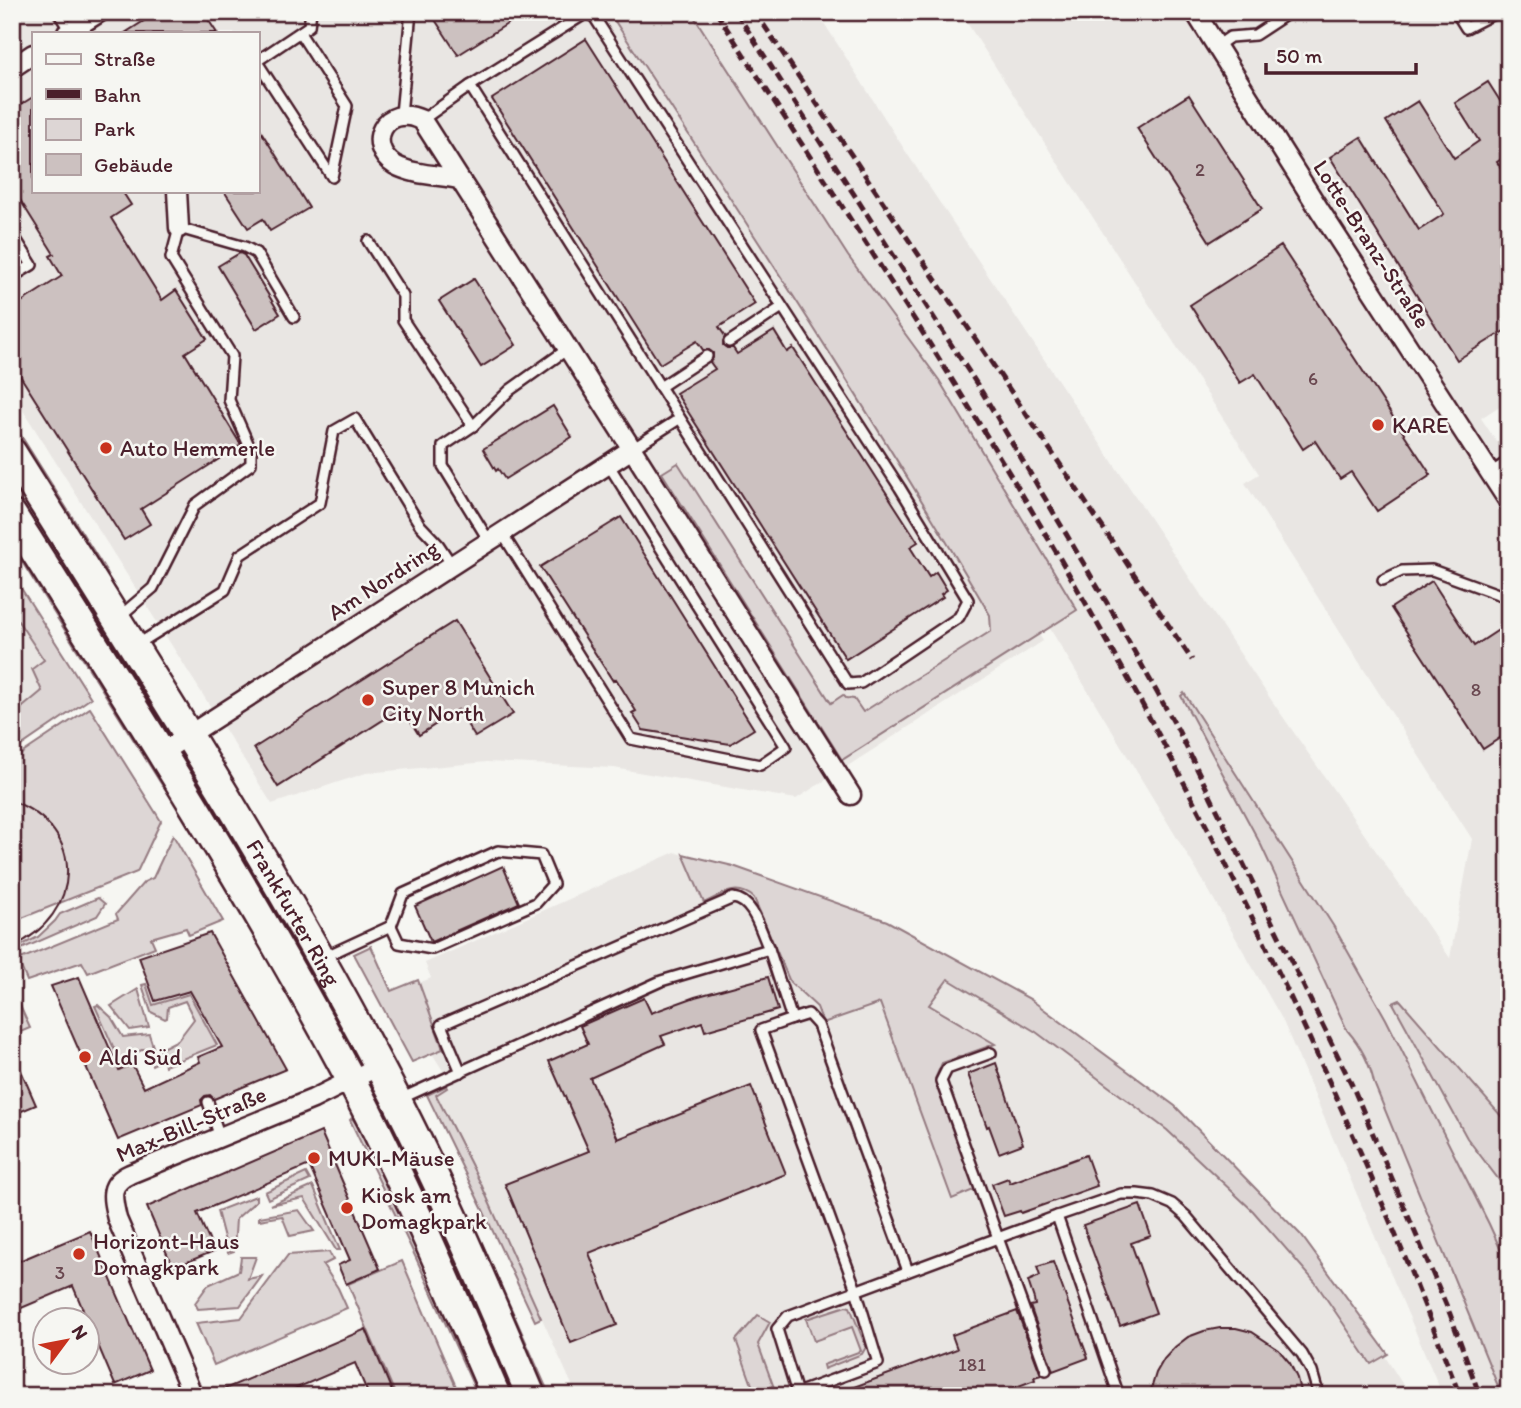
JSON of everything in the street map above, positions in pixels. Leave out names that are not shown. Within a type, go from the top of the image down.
[{"type":"main road","name":"Frankfurter Ring","points":[[12,453],[189,736],[379,1066],[450,1210],[531,1396]]},
{"type":"main road","name":"Frankfurter Ring","points":[[12,515],[245,889],[351,1081],[444,1275],[496,1396]]},
{"type":"street","points":[[76,31],[100,12]]},
{"type":"street","name":"Lotte-Branz-Straße","points":[[1195,12],[1509,502]]},
{"type":"street","points":[[12,68],[32,55]]},
{"type":"street","points":[[459,178],[409,170],[395,164],[385,155],[379,141],[382,130],[390,120],[401,114],[410,114],[422,120],[569,348],[851,795]]},
{"type":"street","points":[[177,192],[179,229]]},
{"type":"street","name":"Am Nordring","points":[[161,752],[632,449]]},
{"type":"street","name":"Max-Bill-Straße","points":[[193,1396],[120,1226],[114,1204],[114,1189],[119,1179],[351,1081],[379,1066]]},
{"type":"lane","points":[[58,12],[76,31]]},
{"type":"lane","points":[[259,61],[309,26],[311,12]]},
{"type":"lane","points":[[401,114],[411,12]]},
{"type":"lane","points":[[422,120],[470,86],[589,12],[900,488],[968,600],[959,618],[861,683],[848,684],[470,86]]},
{"type":"lane","points":[[1217,46],[1230,37],[1255,36],[1290,12]]},
{"type":"lane","points":[[1455,12],[1466,28],[1497,12]]},
{"type":"lane","points":[[259,65],[332,177],[347,106],[300,33]]},
{"type":"lane","points":[[117,619],[153,588],[195,505],[251,464],[251,450],[229,400],[232,356],[171,258],[179,229],[245,247],[256,253],[294,317]]},
{"type":"lane","points":[[12,233],[32,265],[12,277]]},
{"type":"lane","points":[[368,241],[402,296],[403,320],[473,426]]},
{"type":"lane","points":[[729,342],[782,307]]},
{"type":"lane","points":[[569,348],[510,390],[473,426],[443,446],[443,466],[495,537],[631,739],[760,765],[786,747],[608,464]]},
{"type":"lane","points":[[660,387],[706,356]]},
{"type":"lane","points":[[133,647],[225,590],[240,555],[320,503],[334,431],[355,419],[420,525],[438,544],[452,565]]},
{"type":"lane","points":[[632,449],[679,419]]},
{"type":"lane","points":[[1490,473],[1509,461]]},
{"type":"lane","points":[[1383,580],[1402,570],[1432,570],[1509,598]]},
{"type":"lane","points":[[319,960],[391,926],[403,894],[498,851],[541,855],[553,884],[536,903],[432,949],[399,943],[391,926]]},
{"type":"lane","points":[[461,1072],[440,1025],[733,898],[738,898],[749,906],[769,949],[792,1019]]},
{"type":"lane","points":[[397,1101],[661,981],[769,949]]},
{"type":"lane","points":[[908,1270],[818,1025],[808,1014],[761,1030],[856,1290],[878,1363],[797,1395],[777,1329],[788,1317],[856,1290],[908,1270],[1057,1216],[1121,1194],[1137,1194],[1153,1196],[1172,1204],[1186,1216],[1302,1354],[1312,1372],[1319,1396]]},
{"type":"lane","points":[[991,1053],[947,1069],[942,1081],[1046,1370]]},
{"type":"lane","points":[[208,1102],[220,1137]]},
{"type":"lane","points":[[1057,1216],[1119,1396]]},
{"type":"shaded area","points":[[12,12],[656,12],[1043,641],[796,799],[614,768],[487,762],[366,773],[272,804],[12,393]]},
{"type":"shaded area","points":[[671,12],[817,12],[908,155],[1261,685],[1450,958],[1472,839],[1245,483],[1259,474],[960,12],[1509,12],[1509,400],[1481,418],[1509,461],[1509,1125],[1400,1000],[1393,1003],[1467,1138],[1509,1193],[1509,1396],[1443,1396],[1282,1019],[1205,884],[851,301]]},
{"type":"shaded area","points":[[12,574],[90,698],[12,752]]},
{"type":"shaded area","points":[[675,852],[969,969],[1301,1235],[1353,1306],[1410,1396],[577,1396],[481,1184],[436,1094],[452,1085],[428,1047],[388,996],[431,978],[425,963]]},
{"type":"green space","points":[[609,12],[691,12],[848,256],[939,380],[1077,610],[842,760],[662,473],[678,463],[831,703],[843,695],[854,699],[863,712],[991,631],[990,615],[851,387]]},
{"type":"green space","points":[[13,423],[108,574],[102,574],[12,431]]},
{"type":"green space","points":[[12,475],[161,716],[158,716],[78,588],[12,491]]},
{"type":"green space","points":[[12,542],[164,778],[162,785],[12,546]]},
{"type":"green space","points":[[12,574],[91,698],[12,752],[12,716],[42,691],[32,669],[44,660],[12,612]]},
{"type":"green space","points":[[1184,693],[1334,927],[1386,1019],[1489,1224],[1509,1268],[1509,1396],[1502,1396],[1367,1061],[1347,1030],[1261,845],[1181,696]]},
{"type":"green space","points":[[90,708],[161,821],[137,872],[12,922],[12,760]]},
{"type":"green space","points":[[219,806],[348,1035],[341,1039],[212,811]]},
{"type":"green space","points":[[173,835],[223,921],[189,935],[186,928],[151,938],[155,947],[88,973],[82,962],[27,981],[18,960],[118,919],[116,914],[144,882],[153,878]]},
{"type":"green space","points":[[683,854],[733,866],[887,921],[1030,999],[1175,1106],[1301,1235],[1388,1354],[1371,1364],[1315,1282],[1253,1211],[1167,1130],[1036,1032],[948,979],[929,1005],[995,1044],[942,1063],[935,1079],[976,1189],[952,1199],[880,1003],[823,1023],[817,1007],[790,982],[754,898],[742,891],[735,891],[704,903]]},
{"type":"green space","points":[[98,898],[105,904],[97,916],[17,951],[16,948],[38,937],[60,914]]},
{"type":"green space","points":[[371,946],[391,991],[418,980],[443,1049],[412,1062],[354,954]]},
{"type":"green space","points":[[146,984],[153,1005],[189,994],[217,1045],[165,1066],[160,1049],[178,1040],[194,1019],[185,1001],[168,1007],[165,1019],[151,1012],[142,985]]},
{"type":"green space","points":[[12,988],[30,1028],[18,1033],[12,1020]]},
{"type":"green space","points":[[138,989],[149,1027],[130,1030],[111,1006]]},
{"type":"green space","points":[[1400,1000],[1509,1125],[1509,1193],[1467,1138],[1393,1003]]},
{"type":"green space","points":[[98,1005],[111,1017],[123,1037],[149,1034],[158,1062],[152,1065],[144,1049],[119,1060],[95,1006]]},
{"type":"green space","points":[[446,1086],[447,1088],[436,1095],[481,1184],[541,1318],[535,1321],[427,1095]]},
{"type":"green space","points":[[374,1096],[432,1212],[480,1317],[501,1354],[519,1396],[510,1396]]},
{"type":"green space","points":[[418,1109],[478,1234],[550,1396],[544,1396],[414,1113]]},
{"type":"green space","points":[[352,1118],[362,1132],[441,1298],[483,1396],[478,1396],[350,1120]]},
{"type":"green space","points":[[306,1173],[310,1180],[268,1199],[265,1192]]},
{"type":"green space","points":[[313,1186],[340,1250],[336,1250],[304,1198],[270,1205]]},
{"type":"green space","points":[[256,1196],[256,1201],[236,1219],[234,1251],[228,1253],[217,1211]]},
{"type":"green space","points":[[299,1210],[314,1231],[290,1236],[282,1216],[259,1220],[259,1217]]},
{"type":"green space","points":[[329,1252],[333,1260],[323,1265],[347,1308],[214,1365],[196,1323],[241,1318],[288,1255]]},
{"type":"green space","points":[[241,1257],[256,1257],[248,1279],[262,1276],[240,1306],[198,1309],[195,1303],[208,1285],[239,1271]]},
{"type":"green space","points":[[402,1261],[460,1396],[396,1396],[348,1284]]},
{"type":"green space","points":[[850,1307],[866,1347],[862,1354],[824,1369],[823,1365],[861,1351],[852,1327],[814,1341],[806,1319]]},
{"type":"green space","points":[[758,1315],[770,1322],[758,1344],[777,1396],[756,1396],[736,1340]]},
{"type":"building","points":[[158,12],[203,12],[216,32],[127,32]]},
{"type":"building","points":[[430,12],[526,12],[458,55]]},
{"type":"building","points":[[586,39],[755,304],[719,327],[725,336],[723,345],[733,348],[737,354],[774,331],[787,352],[793,348],[918,542],[910,547],[929,577],[936,572],[947,590],[941,594],[943,597],[846,659],[676,393],[715,369],[710,362],[713,353],[703,350],[697,341],[660,364],[492,99]]},
{"type":"building","points":[[1488,82],[1509,115],[1509,154],[1497,162],[1509,180],[1509,328],[1457,360],[1330,157],[1361,137],[1419,230],[1444,214],[1386,121],[1418,101],[1454,158],[1479,141],[1455,103]]},
{"type":"building","points":[[1189,95],[1262,209],[1210,242],[1137,128]]},
{"type":"building","points":[[32,98],[32,192],[123,192],[131,205],[111,218],[162,300],[176,290],[207,339],[185,353],[241,445],[141,509],[150,524],[124,540],[12,363],[12,308],[62,276],[50,256],[54,254],[12,187],[12,110]]},
{"type":"building","points":[[259,128],[309,208],[270,231],[263,219],[248,228],[225,192],[259,192]]},
{"type":"building","points":[[1281,246],[1431,475],[1377,511],[1351,472],[1340,479],[1315,441],[1303,449],[1255,374],[1240,383],[1190,305]]},
{"type":"building","points":[[240,253],[244,255],[280,314],[256,329],[218,266]]},
{"type":"building","points":[[474,279],[516,345],[481,367],[439,301]]},
{"type":"building","points":[[553,406],[572,437],[505,479],[498,469],[496,471],[483,449]]},
{"type":"building","points":[[621,517],[754,729],[730,744],[643,730],[632,713],[636,711],[616,679],[613,681],[540,567]]},
{"type":"building","points":[[1432,581],[1474,646],[1509,623],[1509,732],[1483,749],[1391,608]]},
{"type":"building","points":[[455,621],[513,714],[475,737],[458,710],[419,735],[402,708],[278,787],[254,748]]},
{"type":"building","points":[[503,866],[519,903],[431,942],[415,906]]},
{"type":"building","points":[[210,933],[286,1069],[214,1099],[210,1095],[205,1096],[201,1100],[202,1105],[118,1140],[51,986],[79,977],[119,1070],[132,1064],[144,1088],[200,1062],[198,1057],[222,1047],[190,991],[155,1001],[139,957]]},
{"type":"building","points":[[768,977],[778,1010],[705,1031],[702,1022],[661,1036],[665,1044],[590,1078],[618,1139],[751,1086],[786,1174],[589,1253],[617,1325],[571,1343],[505,1184],[589,1151],[549,1061],[588,1044],[580,1026],[644,998],[651,1013],[695,997]]},
{"type":"building","points":[[12,1050],[36,1105],[12,1115]]},
{"type":"building","points":[[996,1063],[1023,1144],[999,1153],[968,1074]]},
{"type":"building","points":[[321,1132],[380,1269],[346,1284],[338,1265],[350,1260],[309,1165],[197,1213],[214,1251],[173,1268],[147,1207]]},
{"type":"building","points":[[1086,1155],[1097,1186],[1021,1213],[1020,1211],[1004,1216],[992,1184],[1008,1178],[1010,1183]]},
{"type":"building","points":[[1140,1205],[1151,1236],[1131,1243],[1156,1313],[1120,1326],[1083,1225]]},
{"type":"building","name":"Horizont-Haus Domagkpark","points":[[90,1231],[150,1370],[115,1385],[102,1354],[102,1306],[81,1306],[73,1286],[12,1312],[12,1264]]},
{"type":"building","points":[[1053,1262],[1088,1358],[1053,1371],[1030,1306],[1035,1305],[1028,1281],[1040,1276],[1037,1267]]},
{"type":"building","points":[[1017,1311],[1041,1375],[1034,1377],[1035,1380],[991,1396],[835,1396],[957,1349],[952,1335]]},
{"type":"building","points":[[1220,1328],[1252,1332],[1279,1350],[1290,1363],[1301,1396],[1149,1396],[1156,1373],[1175,1347],[1188,1337]]},
{"type":"building","points":[[366,1329],[394,1396],[369,1396],[355,1363],[278,1396],[208,1396]]},
{"type":"tram line","points":[[12,801],[37,814],[54,831],[64,851],[67,872],[63,894],[53,915],[36,933],[12,947]]},
{"type":"railway","points":[[716,12],[954,382],[1045,533],[1142,704],[1290,995],[1378,1194],[1460,1396]]},
{"type":"railway","points":[[736,12],[982,392],[1110,608],[1178,730],[1352,1085],[1450,1314],[1480,1396]]},
{"type":"railway","points":[[755,12],[1192,660]]},
{"type":"place","name":"KARE","points":[[1378,425]]},
{"type":"place","name":"Auto Hemmerle","points":[[106,448]]},
{"type":"place","name":"Super 8 Munich City North","points":[[368,700]]},
{"type":"place","name":"Aldi Süd","points":[[85,1057]]},
{"type":"place","name":"MUKI-Mäuse","points":[[314,1158]]},
{"type":"place","name":"Kiosk am Domagkpark","points":[[347,1208]]},
{"type":"place","name":"Horizont-Haus Domagkpark","points":[[79,1254]]}]
